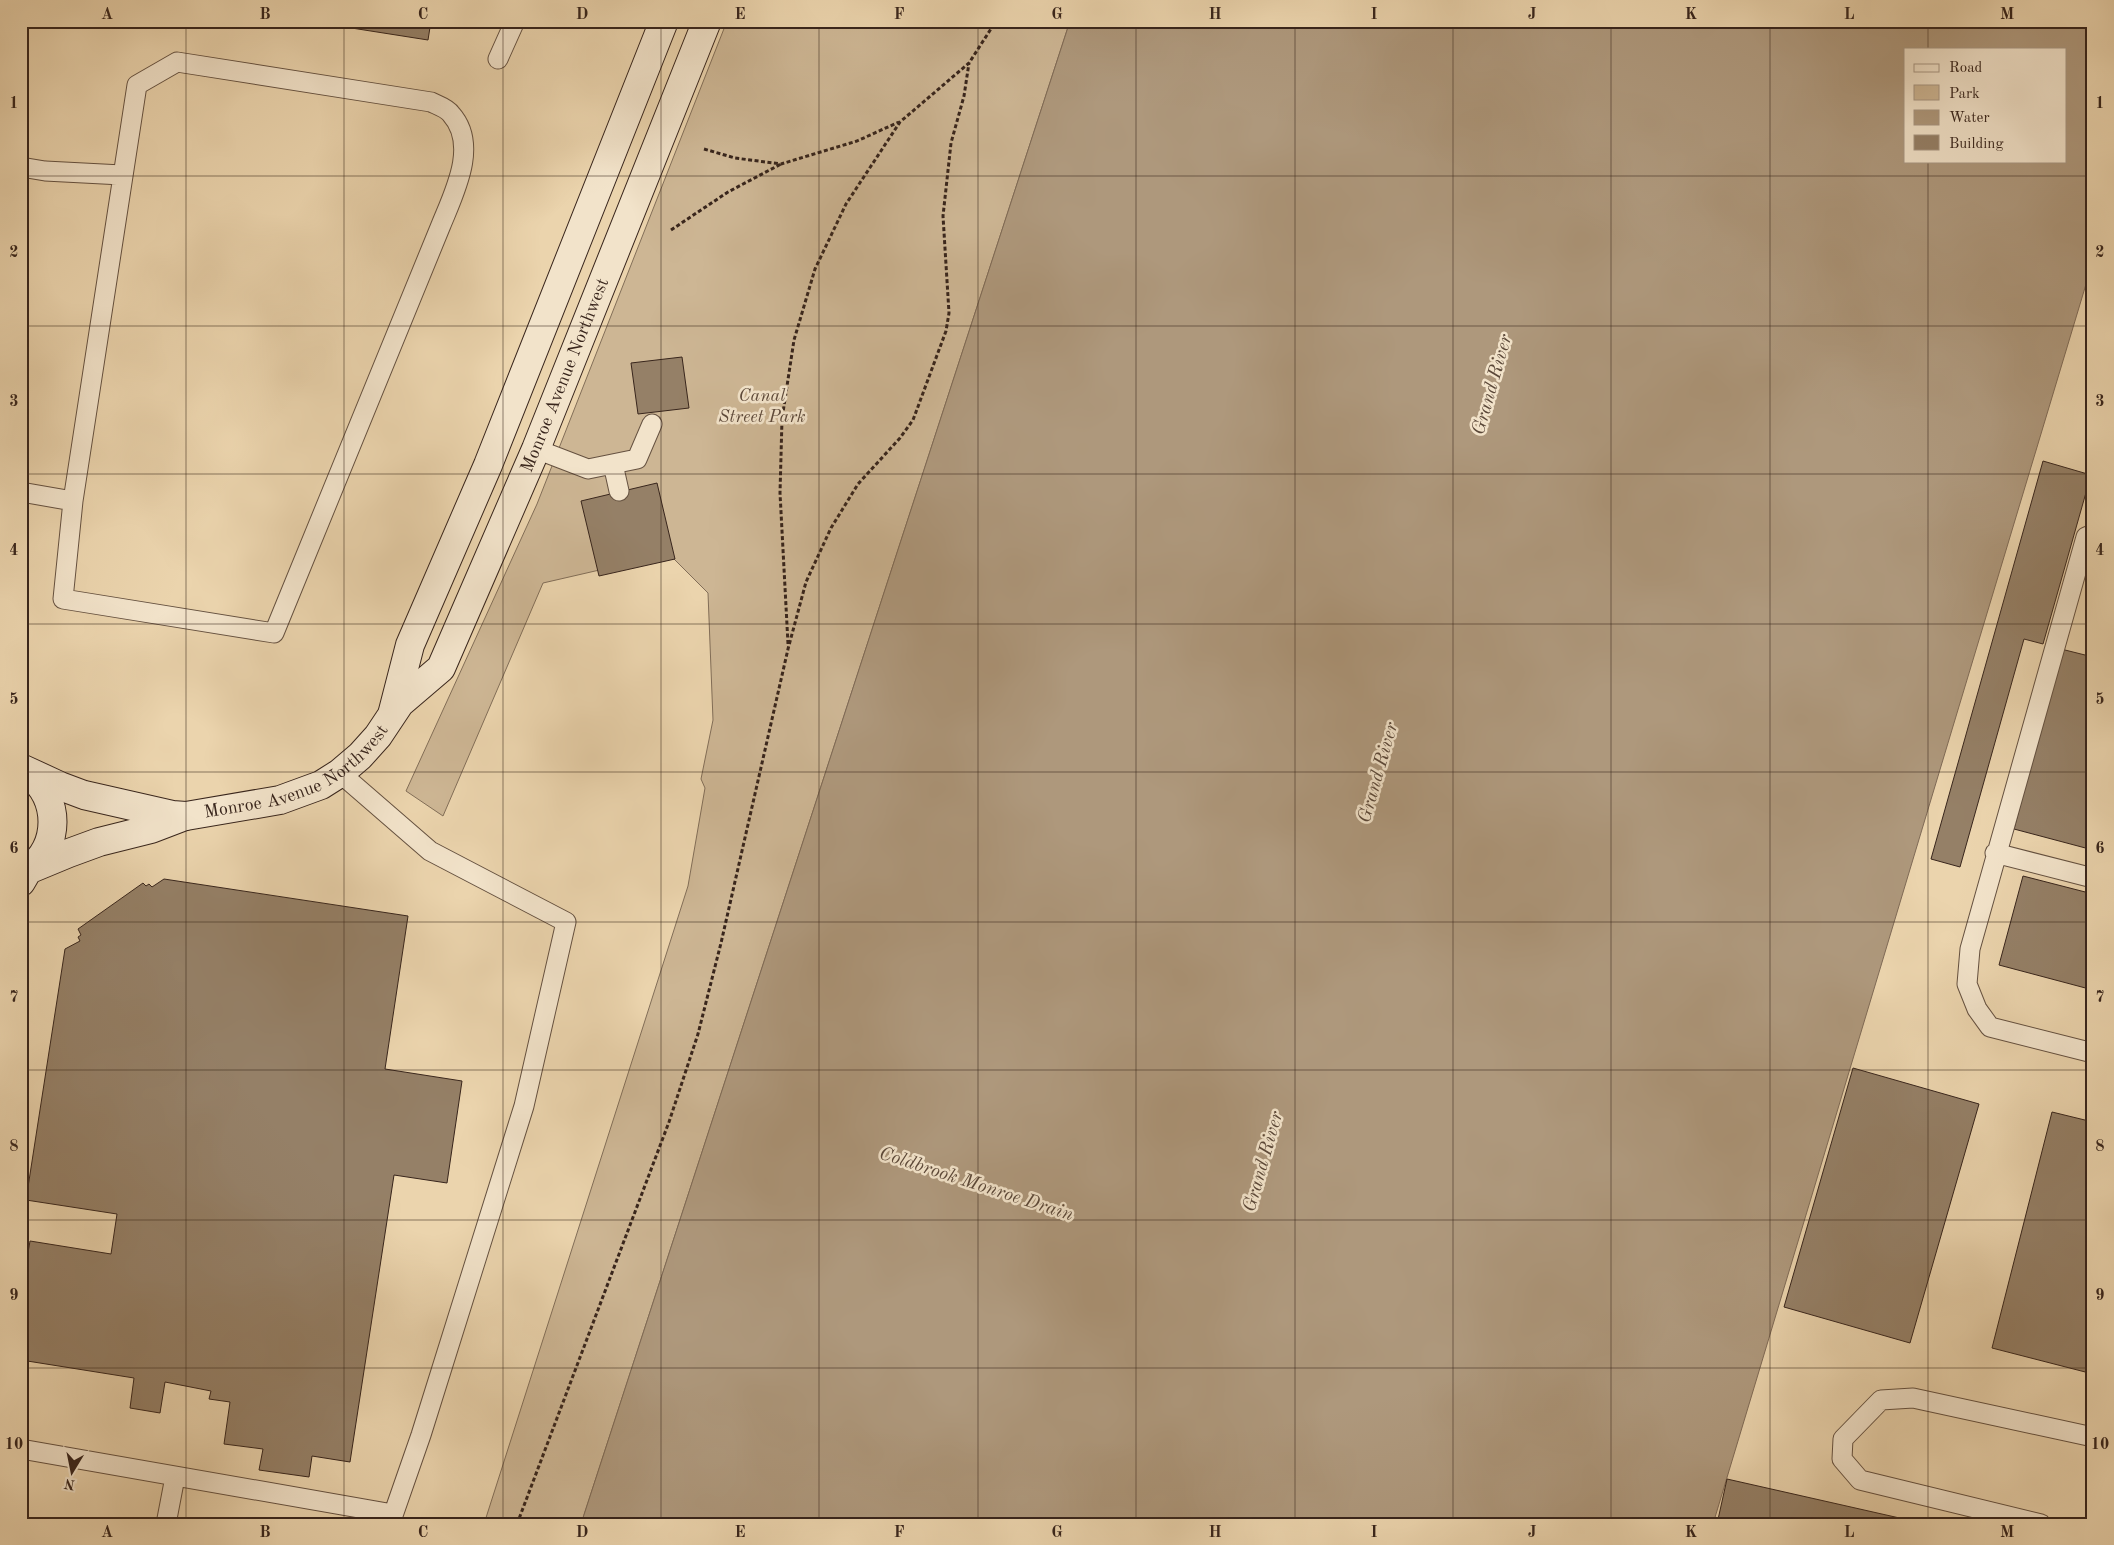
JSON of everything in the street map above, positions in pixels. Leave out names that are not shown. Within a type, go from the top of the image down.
[{"type":"main road","name":"Monroe Avenue Northwest","points":[[393,711],[410,645],[485,473],[664,21]]},
{"type":"main road","name":"Monroe Avenue Northwest","points":[[24,875],[99,842],[152,829],[186,816],[280,800],[310,790],[340,773],[370,746],[393,711],[441,668],[536,449],[707,21]]},
{"type":"main road","name":"Monroe Avenue Northwest","points":[[25,770],[84,795],[164,814],[186,816]]},
{"type":"main road","points":[[24,875],[42,857],[48,847],[53,823],[53,811],[44,790],[25,770]]},
{"type":"lane","points":[[498,59],[514,21]]},
{"type":"lane","points":[[177,62],[431,102],[451,113],[460,128],[463,144],[461,175],[274,632],[63,599],[73,500],[122,174],[138,85],[177,62]]},
{"type":"lane","points":[[21,167],[46,171],[122,174]]},
{"type":"lane","points":[[536,449],[588,469],[637,459],[652,424]]},
{"type":"lane","points":[[613,464],[619,492]]},
{"type":"lane","points":[[21,492],[73,500]]},
{"type":"lane","points":[[2093,534],[2086,537],[1996,853],[1970,949],[1967,984],[1977,1009],[1990,1027],[2093,1053]]},
{"type":"lane","points":[[21,1449],[125,1466],[391,1519],[421,1435],[524,1106],[566,922],[430,851],[340,773]]},
{"type":"lane","points":[[1996,853],[2093,878]]},
{"type":"lane","points":[[2041,1524],[1860,1480],[1842,1459],[1843,1439],[1880,1400],[1912,1398],[2093,1437]]},
{"type":"lane","points":[[166,1524],[176,1477]]},
{"type":"path","points":[[788,649],[780,493],[781,428],[794,340],[816,269],[846,204],[900,122],[969,63],[996,21]]},
{"type":"path","points":[[516,1524],[669,1122],[698,1034],[788,649],[806,582],[831,528],[858,484],[900,438],[913,420],[946,331],[949,314],[943,216],[951,144],[964,96],[969,63]]},
{"type":"path","points":[[671,230],[728,192],[781,164],[857,141],[900,122]]},
{"type":"path","points":[[704,149],[735,158],[781,164]]},
{"type":"green space","name":"Canal Street Park","points":[[727,21],[1070,21],[581,1524],[484,1524],[688,886],[705,788],[701,779],[713,720],[708,593],[669,554],[543,583],[443,816],[406,791],[537,504]]},
{"type":"water","points":[[1070,21],[2093,21],[2093,261],[1713,1524],[581,1524]]},
{"type":"building","points":[[307,21],[431,21],[428,40]]},
{"type":"building","points":[[682,357],[689,408],[638,414],[631,363]]},
{"type":"building","points":[[2043,461],[2091,475],[2043,644],[2024,639],[1960,867],[1931,859]]},
{"type":"building","points":[[657,483],[675,559],[599,576],[581,501]]},
{"type":"building","points":[[2061,649],[2093,657],[2093,850],[2014,829]]},
{"type":"building","points":[[2023,876],[2093,894],[2093,990],[1999,965]]},
{"type":"building","points":[[164,879],[408,916],[385,1069],[462,1081],[447,1183],[394,1175],[350,1462],[312,1456],[309,1477],[259,1470],[263,1449],[224,1444],[230,1402],[209,1399],[211,1391],[165,1382],[160,1413],[130,1408],[134,1378],[21,1360],[21,1294],[30,1241],[111,1254],[117,1214],[26,1200],[65,949],[80,941],[78,937],[81,935],[78,929],[143,883],[146,886],[149,884],[152,887]]},
{"type":"building","points":[[1853,1068],[1979,1104],[1910,1343],[1784,1307]]},
{"type":"building","points":[[2052,1112],[2093,1122],[2093,1374],[1992,1348]]},
{"type":"building","points":[[1727,1479],[1926,1524],[1717,1524]]},
{"type":"water label","name":"Grand River","points":[[1493,385]]},
{"type":"water label","name":"Grand River","points":[[1379,773]]},
{"type":"water label","name":"Grand River","points":[[1264,1162]]},
{"type":"water label","name":"Coldbrook Monroe Drain","points":[[976,1185]]}]
